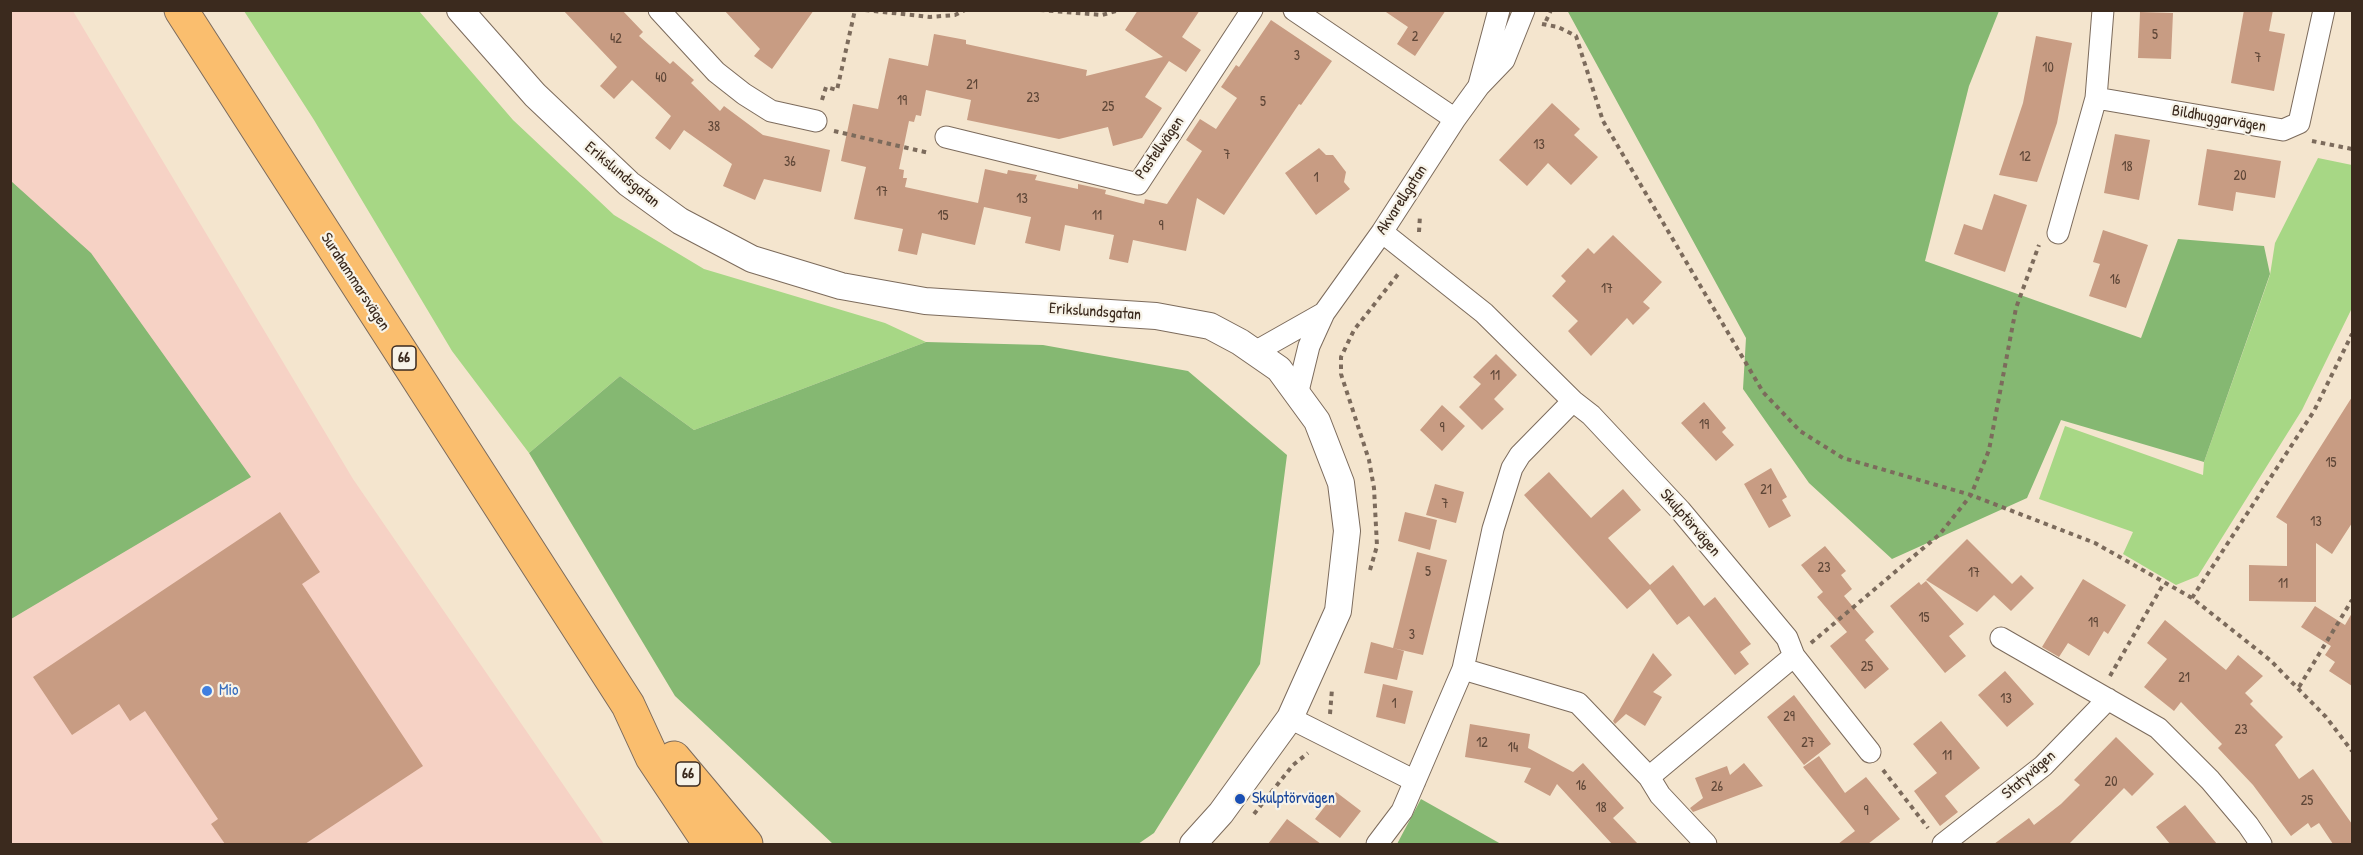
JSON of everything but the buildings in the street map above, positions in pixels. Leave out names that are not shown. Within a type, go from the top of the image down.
[{"type":"main road","name":"Surahammarsvägen","points":[[181,10],[628,705],[746,844]]},
{"type":"main road","name":"Surahammarsvägen","points":[[628,705],[652,757],[710,844]]},
{"type":"street","name":"Erikslundsgatan","points":[[460,10],[535,95],[629,184],[680,221],[752,259],[841,286],[925,301],[1156,316],[1210,326],[1279,369],[1298,392],[1323,432],[1341,483],[1347,531],[1338,611],[1290,718],[1221,813],[1193,844]]},
{"type":"street","points":[[659,10],[716,72],[744,94],[771,111],[816,121]]},
{"type":"street","name":"Pastellvägen","points":[[946,137],[1138,184],[1252,10]]},
{"type":"street","points":[[1294,10],[1455,119]]},
{"type":"street","name":"Akvarellgatan","points":[[1479,86],[1499,10]]},
{"type":"street","name":"Akvarellgatan","points":[[1298,392],[1309,346],[1324,313],[1382,232],[1455,119],[1479,86],[1504,60],[1524,10]]},
{"type":"street","points":[[2058,233],[2096,98],[2103,10]]},
{"type":"street","name":"Bildhuggarvägen","points":[[2096,98],[2283,130],[2299,123],[2324,10]]},
{"type":"street","name":"Skulptörvägen","points":[[1382,232],[1484,313],[1573,401],[1591,415],[1680,510],[1787,638],[1794,656],[1870,753]]},
{"type":"street","name":"Akvarellgatan","points":[[1255,352],[1324,313]]},
{"type":"street","points":[[1377,844],[1402,811],[1463,669],[1493,529],[1512,468],[1521,455],[1573,401]]},
{"type":"street","points":[[2001,638],[2158,728],[2210,780],[2261,844]]},
{"type":"street","points":[[1649,777],[1794,656]]},
{"type":"street","points":[[1463,669],[1578,703],[1649,777],[1660,795],[1706,844]]},
{"type":"street","name":"Statyvägen","points":[[1938,840],[2043,766],[2108,699]]},
{"type":"street","points":[[1290,718],[1414,781]]},
{"type":"path","points":[[855,10],[837,90],[826,87],[816,121],[822,128],[936,154],[946,137]]},
{"type":"path","points":[[865,10],[930,17],[955,15],[965,10]]},
{"type":"path","points":[[1040,10],[1102,15],[1120,10]]},
{"type":"path","points":[[1538,35],[1544,25],[1558,27],[1576,36],[1603,121],[1763,392],[1792,424],[1843,458],[1971,495],[2095,543],[2192,598],[2270,660],[2299,687],[2352,751]]},
{"type":"path","points":[[2283,130],[2308,141],[2352,149]]},
{"type":"path","points":[[1341,374],[1341,357],[1354,330],[1401,271],[1419,239],[1420,213]]},
{"type":"path","points":[[1794,656],[1933,540],[1971,495],[1989,450],[2016,308],[2042,237],[2058,233]]},
{"type":"path","points":[[2192,598],[2314,411],[2352,334]]},
{"type":"path","points":[[2108,699],[2107,681],[2164,583]]},
{"type":"path","points":[[2299,687],[2352,600]]},
{"type":"path","points":[[1870,753],[1938,840]]},
{"type":"shaded area","points":[[10,11],[73,11],[353,479],[604,844],[11,844]]},
{"type":"green space","points":[[1567,10],[1999,11],[1969,86],[1925,261],[2141,338],[2178,239],[2264,246],[2270,274],[2204,462],[2061,420],[2027,498],[1892,559],[1809,483],[1743,389],[1746,338]]},
{"type":"green space","points":[[244,11],[419,11],[513,120],[614,215],[704,269],[885,323],[926,342],[694,430],[620,376],[529,453],[452,351],[314,120]]},
{"type":"green space","points":[[2318,158],[2352,165],[2352,308],[2302,410],[2198,576],[2176,585],[2123,554],[2133,532],[2039,499],[2065,426],[2203,475],[2204,462],[2270,275],[2275,243]]},
{"type":"green space","points":[[11,181],[91,253],[251,477],[11,619]]},
{"type":"green space","points":[[926,342],[1043,345],[1188,371],[1287,455],[1260,664],[1154,833],[1138,844],[833,844],[675,696],[529,453],[620,376],[694,430]]},
{"type":"green space","points":[[1421,799],[1501,844],[1397,844]]},
{"type":"place","name":"Mio","points":[[207,691]]},
{"type":"place","name":"Skulptörvägen","points":[[1240,799]]}]
